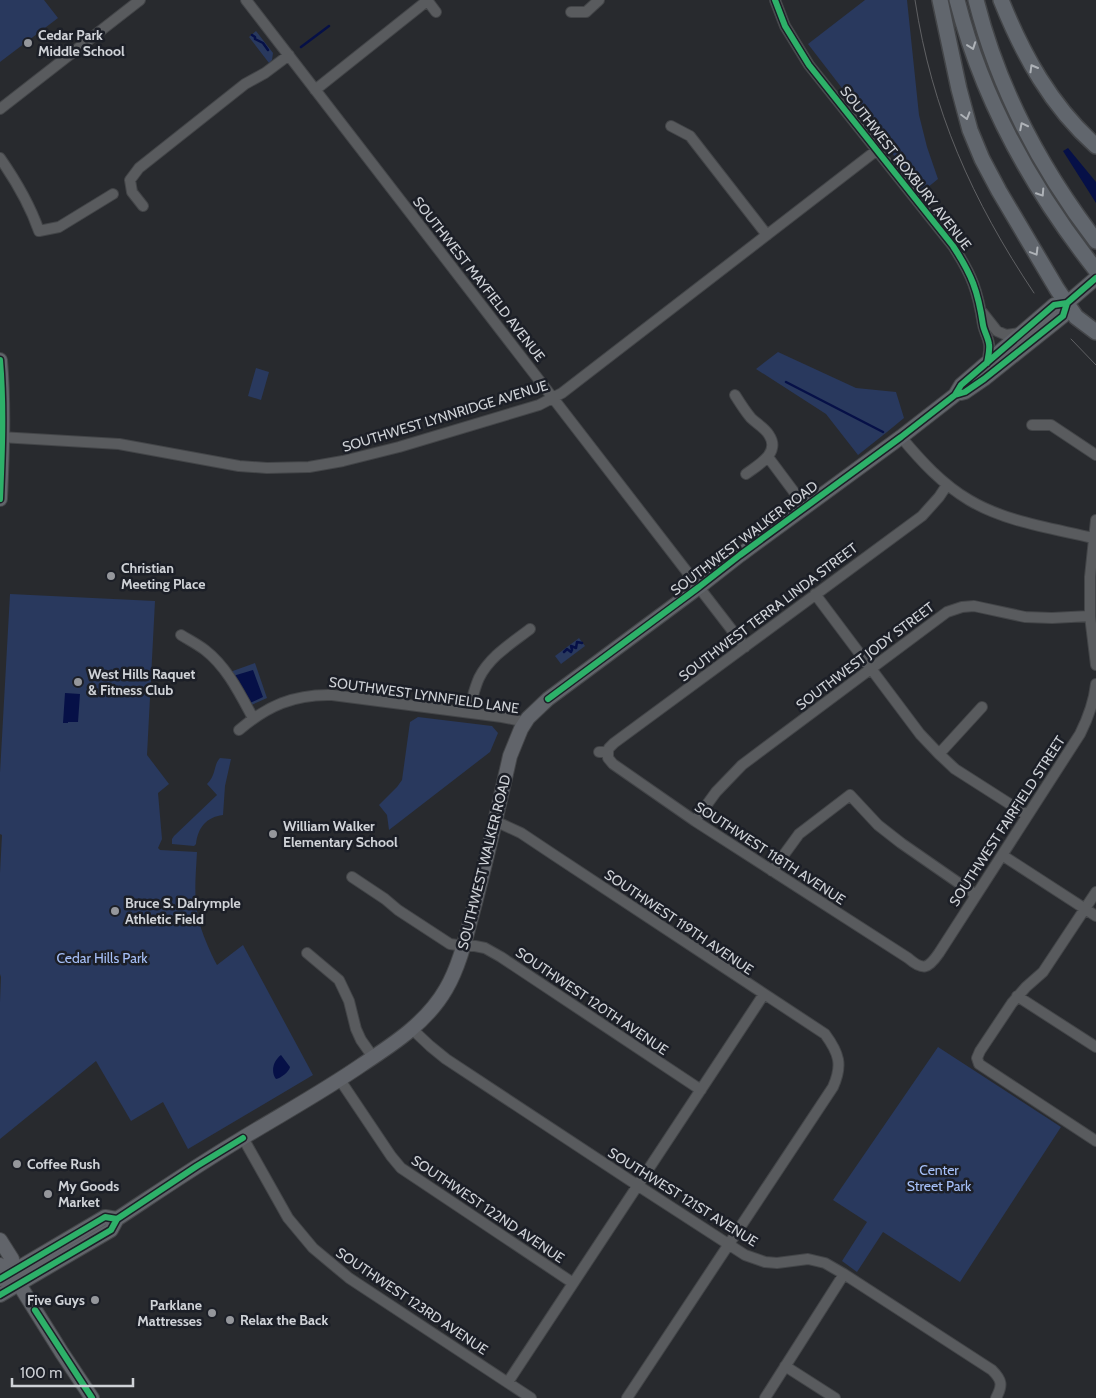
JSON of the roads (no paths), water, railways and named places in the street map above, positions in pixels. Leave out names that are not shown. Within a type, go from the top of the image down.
[{"type":"highway","points":[[940,0],[959,89],[970,130],[982,159],[1017,222],[1071,299],[1076,317],[1096,332]]},
{"type":"highway","points":[[957,0],[982,75],[1010,138],[1036,185],[1061,224],[1096,270]]},
{"type":"highway","points":[[976,0],[982,26],[1006,92],[1049,174],[1096,241]]},
{"type":"highway","points":[[1001,0],[1019,43],[1033,68],[1066,117],[1096,146]]},
{"type":"main road","name":"SOUTHWEST WALKER ROAD","points":[[0,1295],[8,1275],[105,1217],[117,1219],[197,1166],[340,1080],[412,1029],[431,1011],[446,990],[464,946],[510,756],[516,737],[524,723],[559,690],[806,508],[955,395],[961,385],[1054,305],[1071,299],[1096,278]]},
{"type":"main road","name":"SOUTHWEST WALKER ROAD","points":[[955,395],[971,388],[1063,316],[1071,299]]},
{"type":"main road","points":[[0,360],[2,396],[0,499]]},
{"type":"main road","points":[[0,1240],[12,1259],[8,1275],[92,1398]]},
{"type":"street","points":[[0,109],[140,0]]},
{"type":"street","name":"SOUTHWEST MAYFIELD AVENUE","points":[[246,0],[745,647]]},
{"type":"street","points":[[315,90],[428,0],[436,12]]},
{"type":"street","points":[[571,12],[586,12],[599,0]]},
{"type":"street","name":"SOUTHWEST ROXBURY AVENUE","points":[[775,0],[785,26],[801,52],[953,246],[965,265],[974,282],[982,311],[989,344],[987,363]]},
{"type":"street","points":[[143,206],[132,192],[130,180],[139,168],[245,84],[265,74],[289,55]]},
{"type":"street","points":[[671,126],[690,136],[766,235]]},
{"type":"street","name":"SOUTHWEST LYNNRIDGE AVENUE","points":[[1,438],[119,444],[239,466],[267,468],[309,467],[343,461],[399,447],[539,405],[562,393],[877,150]]},
{"type":"street","points":[[0,158],[32,210],[39,231],[58,227],[113,194]]},
{"type":"street","name":"SOUTHWEST ROXBURY AVENUE","points":[[982,311],[997,331],[1006,335],[1021,333]]},
{"type":"street","points":[[735,395],[753,420],[769,435],[773,444],[768,457],[746,474]]},
{"type":"street","points":[[1032,425],[1051,425],[1096,455]]},
{"type":"street","points":[[901,437],[947,485],[968,500],[1011,518],[1093,538]]},
{"type":"street","points":[[768,457],[806,508]]},
{"type":"street","name":"SOUTHWEST TERRA LINDA STREET","points":[[604,752],[814,594],[922,516],[947,485]]},
{"type":"street","points":[[1096,520],[1090,577],[1090,616],[1096,664]]},
{"type":"street","points":[[814,594],[920,734],[939,754],[955,769],[1027,816]]},
{"type":"street","name":"SOUTHWEST JODY STREET","points":[[695,821],[716,792],[742,765],[947,612],[962,607],[974,606],[1025,617],[1090,616]]},
{"type":"street","points":[[468,712],[475,688],[486,667],[495,656],[530,629]]},
{"type":"street","points":[[181,635],[205,650],[222,667],[253,718]]},
{"type":"street","name":"SOUTHWEST FAIRFIELD STREET","points":[[927,966],[932,963],[1080,734],[1089,715],[1095,696],[1096,684]]},
{"type":"street","name":"SOUTHWEST LYNNFIELD LANE","points":[[239,730],[253,718],[277,704],[304,696],[318,695],[332,695],[468,712],[507,718],[524,723]]},
{"type":"street","points":[[939,754],[982,707]]},
{"type":"street","name":"SOUTHWEST 118TH AVENUE","points":[[604,752],[612,764],[695,821],[918,966],[927,966]]},
{"type":"street","points":[[772,871],[798,834],[850,795],[878,825],[976,894]]},
{"type":"street","name":"SOUTHWEST 119TH AVENUE","points":[[495,821],[529,839],[825,1034],[834,1047],[838,1056],[839,1067],[838,1077],[833,1087],[728,1245]]},
{"type":"street","points":[[1002,854],[1096,916]]},
{"type":"street","name":"SOUTHWEST 120TH AVENUE","points":[[352,877],[450,944],[485,948],[501,957],[701,1090]]},
{"type":"street","points":[[1096,892],[1043,972],[1017,996],[977,1058],[979,1064],[1096,1141]]},
{"type":"street","points":[[308,953],[335,975],[342,984],[350,1001],[356,1029],[373,1057]]},
{"type":"street","points":[[508,1382],[764,994]]},
{"type":"street","points":[[1017,996],[1096,1047]]},
{"type":"street","name":"SOUTHWEST 121ST AVENUE","points":[[412,1029],[446,1059],[745,1255],[765,1262],[777,1263],[808,1259],[825,1263],[844,1274],[992,1370],[998,1376],[1001,1383],[996,1398]]},
{"type":"street","name":"SOUTHWEST 122ND AVENUE","points":[[340,1080],[401,1168],[573,1283]]},
{"type":"street","name":"SOUTHWEST 123RD AVENUE","points":[[243,1138],[288,1218],[313,1248],[349,1278],[531,1398]]},
{"type":"street","points":[[627,1398],[728,1245]]},
{"type":"street","points":[[765,1398],[844,1274]]},
{"type":"street","points":[[785,1366],[835,1398]]},
{"type":"waterway","points":[[301,47],[329,26]]},
{"type":"waterway","points":[[252,35],[263,43],[268,50]]},
{"type":"waterway","points":[[786,382],[883,432]]},
{"type":"waterway","points":[[564,652],[567,649],[571,652],[571,646],[576,648],[577,642],[582,643]]},
{"type":"tram line","points":[[915,0],[922,41],[932,80],[958,153],[992,224],[1034,293]]},
{"type":"tram line","points":[[1071,339],[1096,365]]},
{"type":"place","name":"Cedar Park Middle School","points":[[28,43]]},
{"type":"place","name":"Christian Meeting Place","points":[[111,576]]},
{"type":"place","name":"West Hills Raquet & Fitness Club","points":[[78,682]]},
{"type":"place","name":"William Walker Elementary School","points":[[273,834]]},
{"type":"place","name":"Bruce S. DaIrymple Athletic Field","points":[[115,911]]},
{"type":"place","name":"Coffee Rush","points":[[17,1164]]},
{"type":"place","name":"My Goods Market","points":[[48,1194]]},
{"type":"place","name":"Five Guys","points":[[95,1300]]},
{"type":"place","name":"Parklane Mattresses","points":[[212,1313]]},
{"type":"place","name":"Relax the Back","points":[[230,1320]]},
{"type":"park label","name":"Cedar Hills Park","points":[[102,958]]},
{"type":"park label","name":"Center Street Park","points":[[939,1178]]}]
